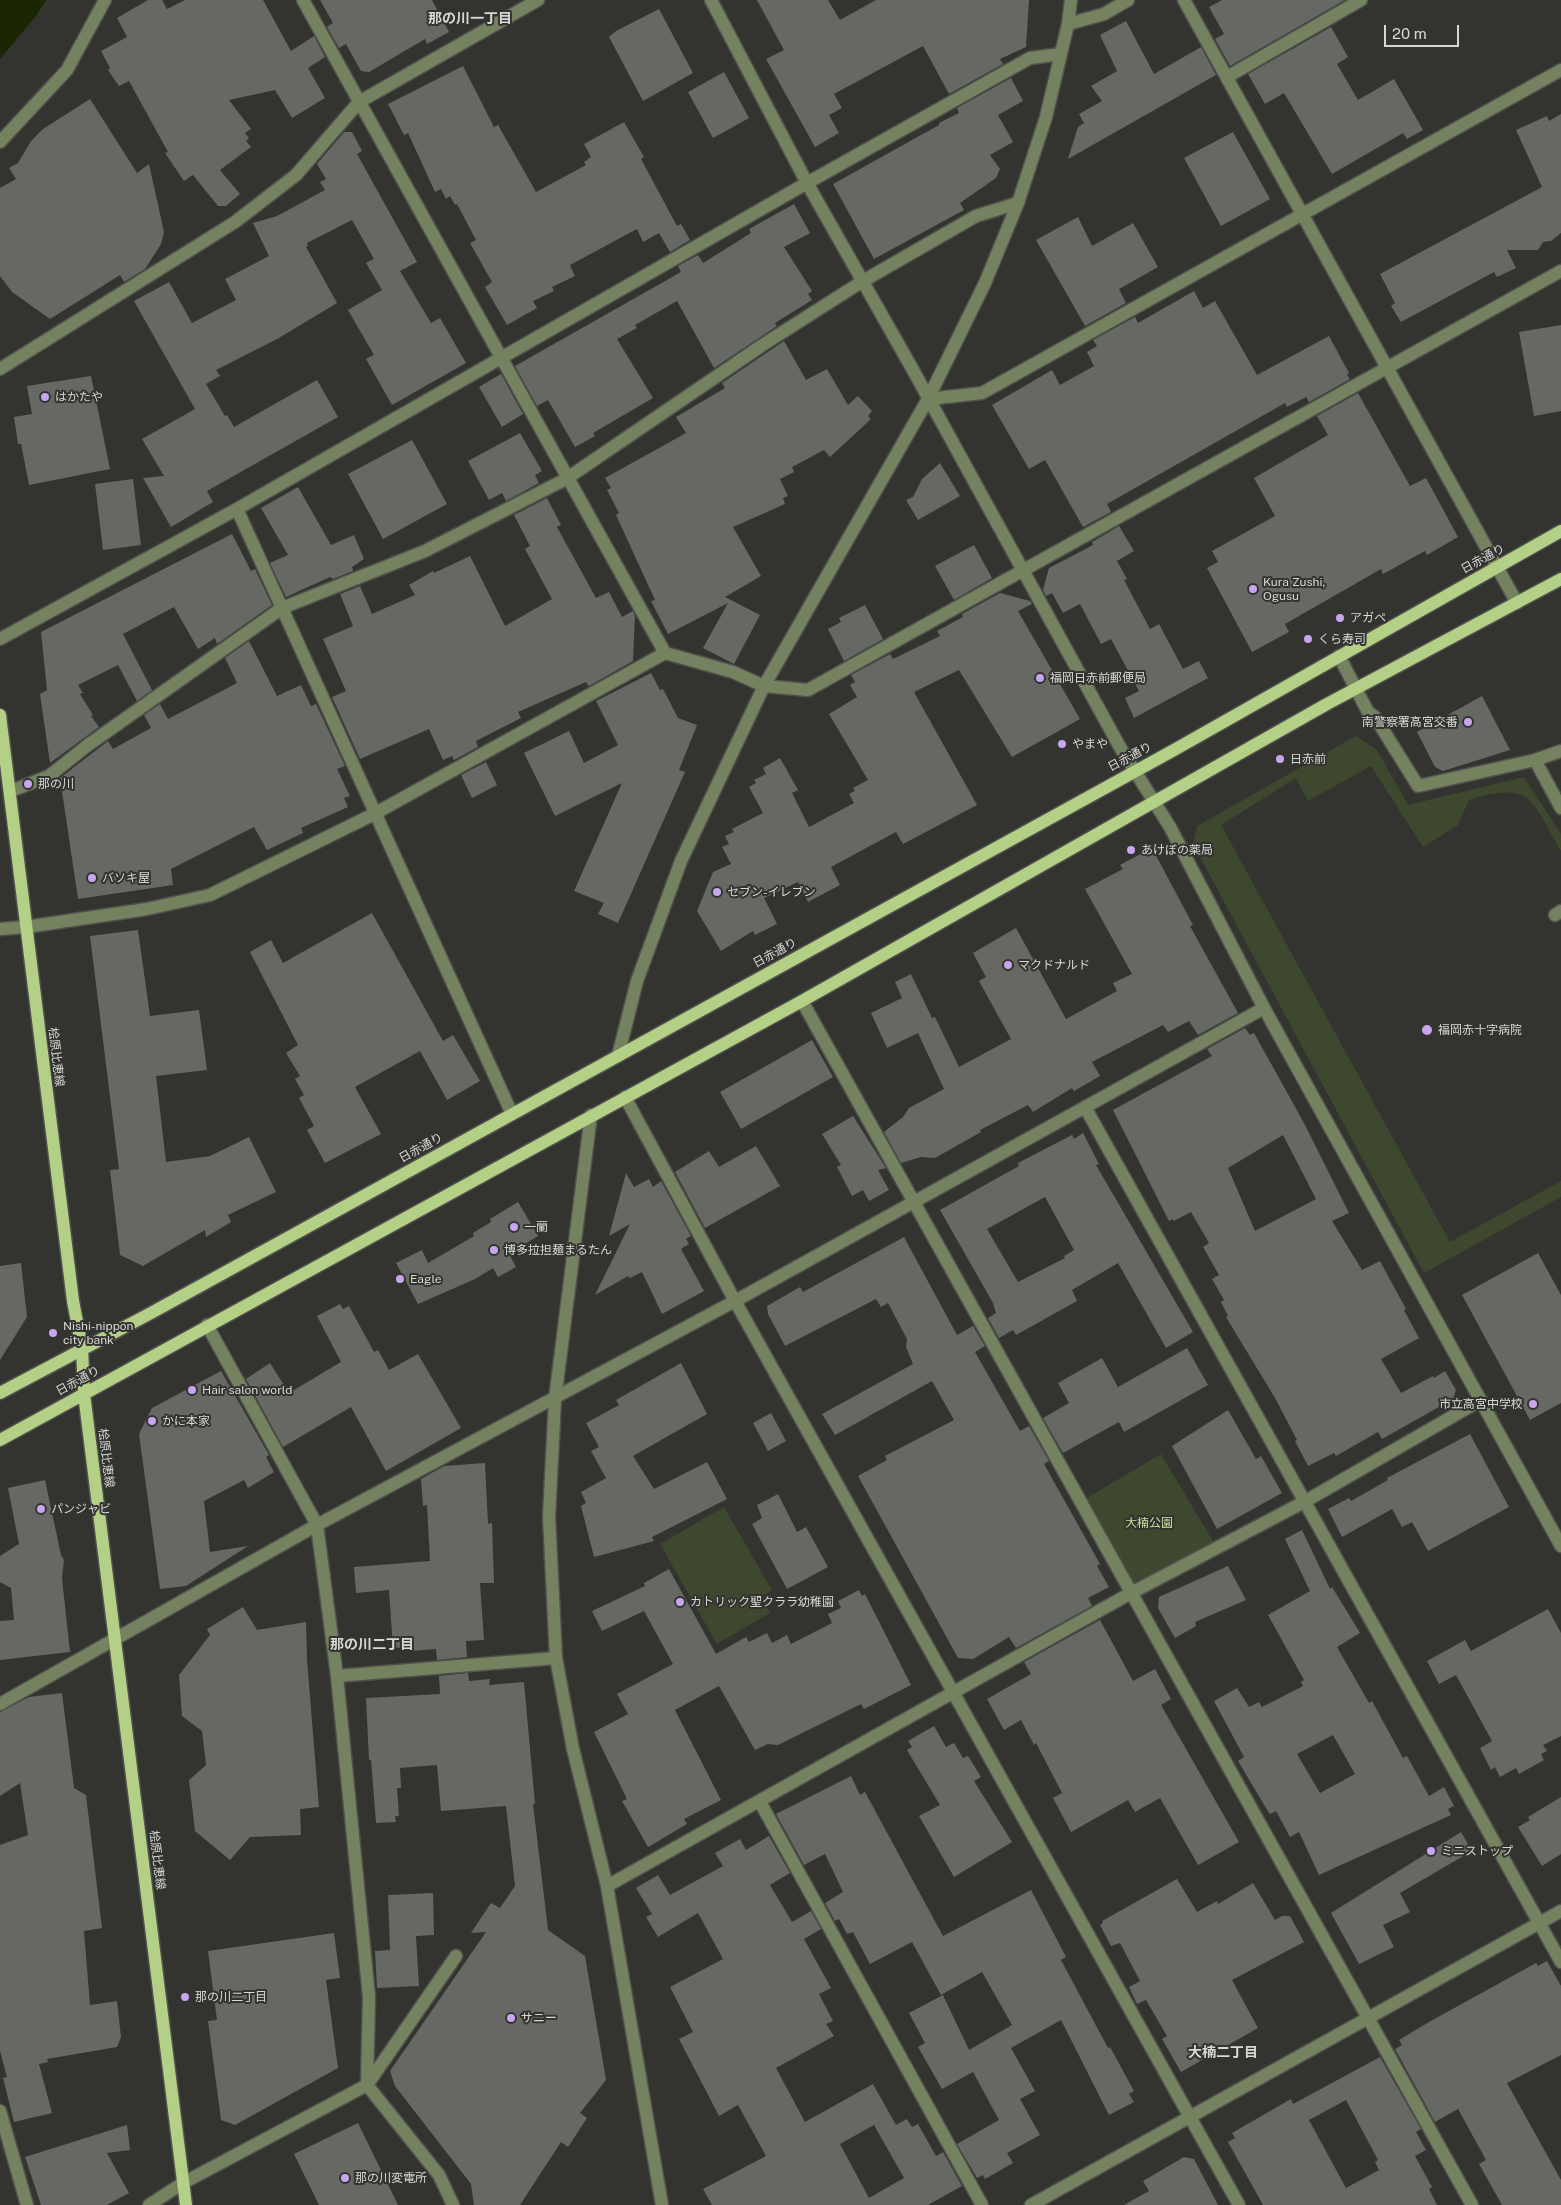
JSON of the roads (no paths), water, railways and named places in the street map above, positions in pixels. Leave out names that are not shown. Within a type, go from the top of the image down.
[{"type":"main road","name":"日赤通り","points":[[0,1394],[82,1348],[152,1313],[618,1056],[1561,531]]},
{"type":"main road","name":"日赤通り","points":[[0,1440],[802,1001],[1356,688],[1561,580]]},
{"type":"main road","name":"桧原比恵線","points":[[0,715],[11,791],[72,1301],[82,1348],[84,1394],[186,2205]]},
{"type":"street","points":[[0,142],[67,70],[106,0]]},
{"type":"street","points":[[302,0],[566,479],[665,652],[733,672],[764,686],[808,690],[1561,271]]},
{"type":"street","points":[[0,369],[235,222],[296,175],[359,102],[538,0]]},
{"type":"street","points":[[711,0],[807,182],[1134,770],[1155,800],[1264,1008],[1561,1546]]},
{"type":"street","points":[[618,1056],[637,981],[681,861],[764,686],[928,400],[985,283],[1018,203],[1046,117],[1068,24],[1071,0]]},
{"type":"street","points":[[1068,24],[1104,14],[1128,0]]},
{"type":"street","points":[[1184,0],[1517,603]]},
{"type":"street","points":[[1227,78],[1361,0]]},
{"type":"street","points":[[0,639],[237,509],[807,182],[1030,58],[1061,54]]},
{"type":"street","points":[[928,400],[982,393],[1561,70]]},
{"type":"street","points":[[11,791],[49,776],[88,745],[282,608],[425,551],[566,479],[764,344],[863,281],[976,216],[1018,203]]},
{"type":"street","points":[[237,509],[512,1114]]},
{"type":"street","points":[[0,929],[26,927],[147,908],[210,895],[374,814],[665,652]]},
{"type":"street","points":[[1339,656],[1368,712],[1374,717],[1418,786],[1536,760],[1561,751]]},
{"type":"street","points":[[1536,760],[1561,808]]},
{"type":"street","points":[[802,1001],[1472,2205]]},
{"type":"street","points":[[0,1704],[317,1525],[735,1301],[1264,1008]]},
{"type":"street","points":[[625,1097],[735,1301],[1239,2205]]},
{"type":"street","points":[[1085,1107],[1561,1962]]},
{"type":"street","points":[[591,1115],[555,1399],[549,1517],[556,1658],[573,1748],[607,1886],[662,2205]]},
{"type":"street","points":[[207,1325],[317,1525],[337,1676],[369,1997],[367,2085],[440,2175],[453,2205]]},
{"type":"street","points":[[607,1886],[1131,1593],[1304,1502],[1481,1400]]},
{"type":"street","points":[[337,1676],[556,1658]]},
{"type":"street","points":[[760,1802],[982,2205]]},
{"type":"street","points":[[1031,2205],[1561,1911]]},
{"type":"street","points":[[149,2205],[183,2183],[367,2085],[456,1956]]},
{"type":"street","points":[[0,2111],[27,2205]]},
{"type":"place","name":"はかたや","points":[[45,397]]},
{"type":"place","name":"Kura Zushi, Ogusu","points":[[1253,589]]},
{"type":"place","name":"アガペ","points":[[1340,618]]},
{"type":"place","name":"くら寿司","points":[[1308,639]]},
{"type":"place","name":"福岡日赤前郵便局","points":[[1040,678]]},
{"type":"place","name":"南警察署高宮交番","points":[[1468,722]]},
{"type":"place","name":"やまや","points":[[1062,744]]},
{"type":"place","name":"日赤前","points":[[1280,759]]},
{"type":"place","name":"那の川","points":[[28,784]]},
{"type":"place","name":"あけぼの薬局","points":[[1131,850]]},
{"type":"place","name":"バソキ屋","points":[[92,878]]},
{"type":"place","name":"セブン-イレブン","points":[[717,892]]},
{"type":"place","name":"マクドナルド","points":[[1008,965]]},
{"type":"place","name":"福岡赤十字病院","points":[[1427,1030]]},
{"type":"place","name":"一蘭","points":[[514,1227]]},
{"type":"place","name":"博多拉担麺まるたん","points":[[494,1250]]},
{"type":"place","name":"Eagle","points":[[400,1279]]},
{"type":"place","name":"Nishi-nippon city bank","points":[[53,1333]]},
{"type":"place","name":"Hair salon world","points":[[192,1390]]},
{"type":"place","name":"市立高宮中学校","points":[[1533,1404]]},
{"type":"place","name":"かに本家","points":[[152,1421]]},
{"type":"place","name":"パンジャビ","points":[[41,1509]]},
{"type":"place","name":"カトリック聖クララ幼稚園","points":[[680,1602]]},
{"type":"place","name":"ミニストップ","points":[[1431,1851]]},
{"type":"place","name":"那の川二丁目","points":[[185,1997]]},
{"type":"place","name":"サニー","points":[[511,2018]]},
{"type":"place","name":"那の川変電所","points":[[345,2178]]},
{"type":"district","name":"那の川一丁目","points":[[470,19]]},
{"type":"district","name":"那の川二丁目","points":[[372,1645]]},
{"type":"district","name":"大楠二丁目","points":[[1223,2053]]},
{"type":"park label","name":"大楠公園","points":[[1149,1523]]}]
